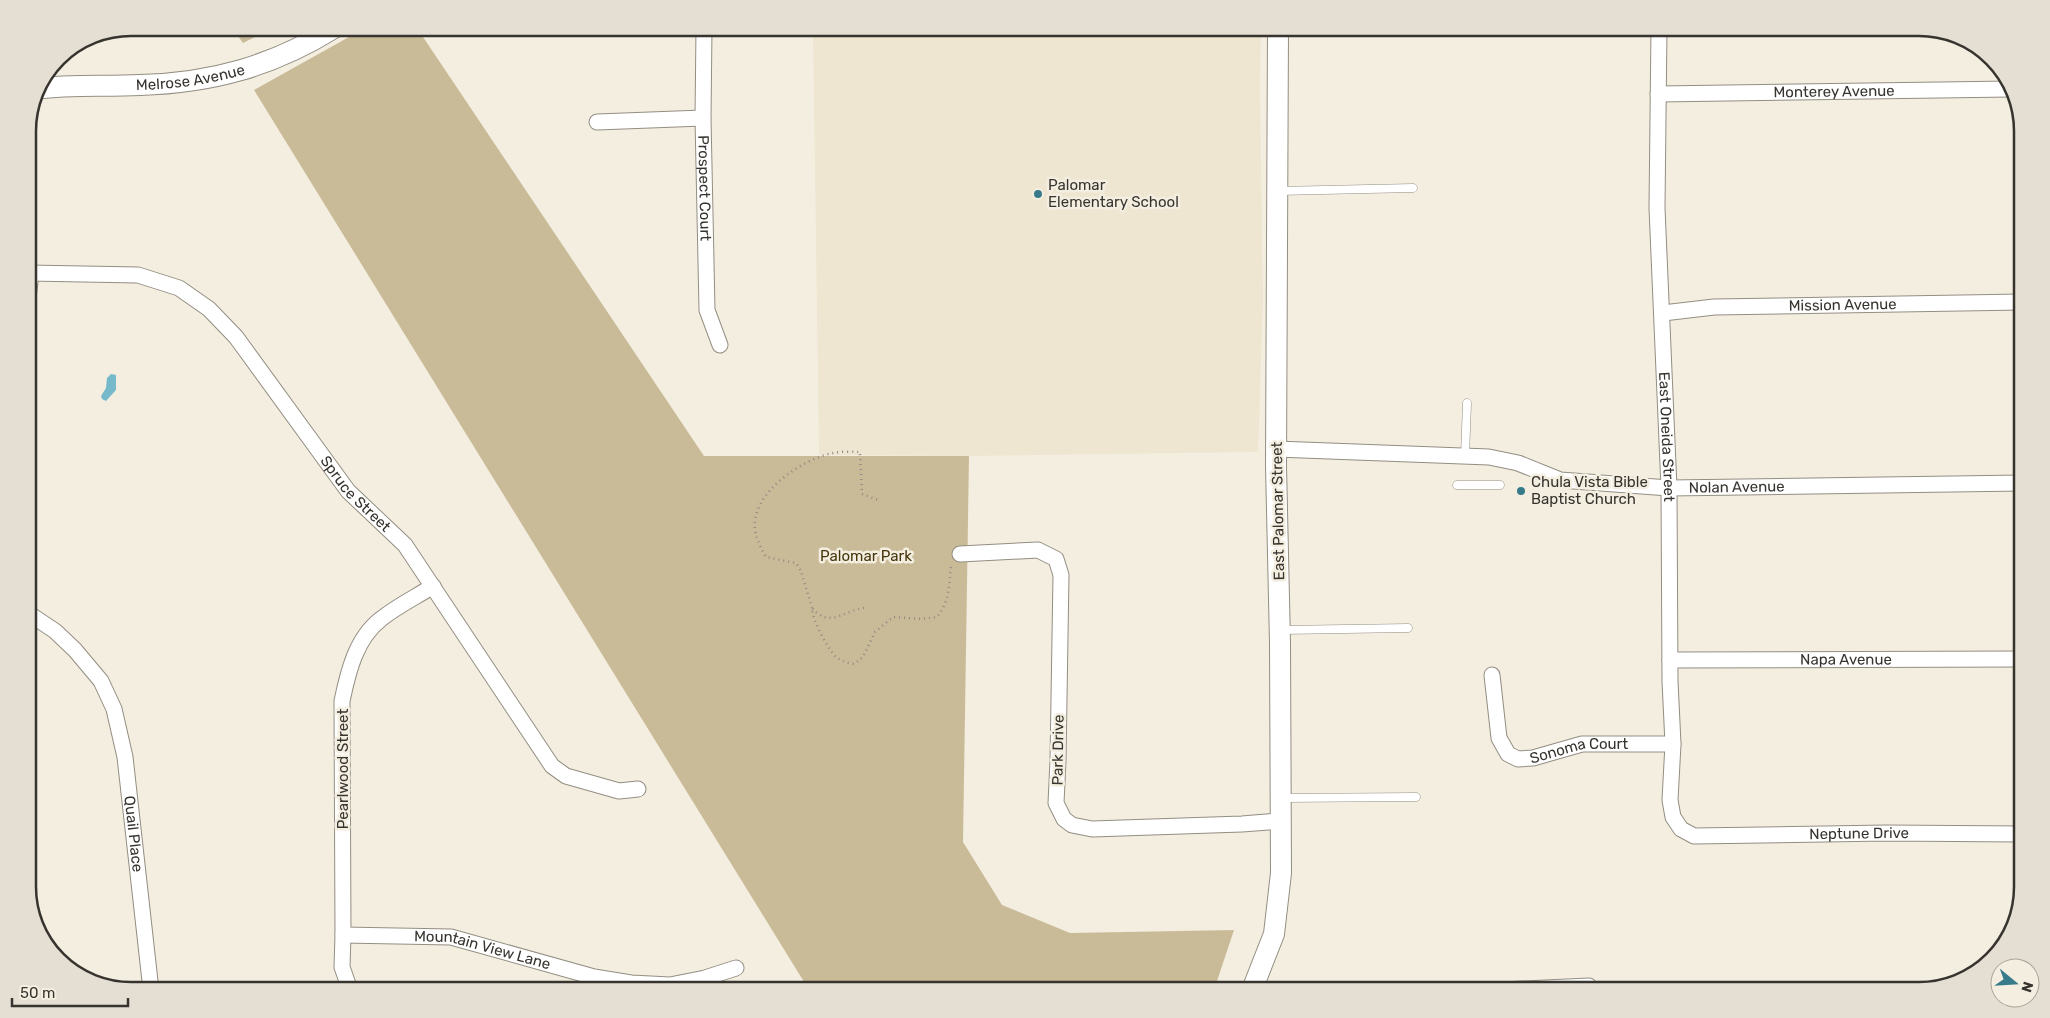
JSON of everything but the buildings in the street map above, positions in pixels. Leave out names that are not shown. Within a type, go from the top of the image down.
[{"type":"main road","name":"Melrose Avenue","points":[[47,88],[187,83],[261,65],[306,45],[321,36]]},
{"type":"main road","name":"East Palomar Street","points":[[1255,982],[1274,934],[1281,873],[1280,630],[1276,449],[1278,36]]},
{"type":"street","name":"Prospect Court","points":[[704,36],[703,118],[707,310],[720,345]]},
{"type":"street","name":"East Oneida Street","points":[[1659,36],[1657,208],[1669,488],[1672,744],[1670,800],[1673,817],[1681,829],[1694,836]]},
{"type":"street","name":"Monterey Avenue","points":[[1658,94],[2004,89]]},
{"type":"street","points":[[597,122],[703,118]]},
{"type":"street","name":"Spruce Street","points":[[36,274],[138,275],[179,288],[209,309],[236,337],[348,491],[405,545],[552,766],[566,776],[619,791],[638,789]]},
{"type":"street","name":"Mission Avenue","points":[[1663,313],[1714,307],[2014,302]]},
{"type":"street","name":"Nolan Avenue","points":[[1276,449],[1489,457],[1518,463],[1560,480],[1669,488],[2014,483]]},
{"type":"street","name":"Park Drive","points":[[956,558],[1038,550],[1056,559],[1061,574],[1056,803],[1064,819],[1072,825],[1092,829],[1224,825],[1280,821]]},
{"type":"street","name":"Pearlwood Street","points":[[347,982],[342,967],[342,701],[348,668],[366,634],[380,619],[434,586]]},
{"type":"street","name":"Quail Place","points":[[36,618],[69,643],[101,681],[114,710],[125,757],[149,982]]},
{"type":"street","name":"Napa Avenue","points":[[1670,660],[2014,659]]},
{"type":"street","name":"Sonoma Court","points":[[1492,675],[1499,738],[1508,754],[1518,759],[1533,758],[1582,744],[1672,744]]},
{"type":"street","name":"Neptune Drive","points":[[1694,836],[1886,833],[2014,834]]},
{"type":"street","name":"Mountain View Lane","points":[[343,935],[451,937],[594,977],[625,982]]},
{"type":"street","name":"Mountain View Lane","points":[[685,982],[736,968]]},
{"type":"lane","points":[[1278,191],[1413,188]]},
{"type":"lane","points":[[1465,456],[1467,403]]},
{"type":"lane","points":[[1457,485],[1500,485]]},
{"type":"lane","points":[[1280,630],[1408,628]]},
{"type":"lane","points":[[1280,798],[1416,797]]},
{"type":"path","points":[[878,500],[862,494],[860,452],[834,452],[806,462],[766,493],[756,515],[754,528],[758,542],[766,557],[796,564],[801,571],[812,608],[812,615],[835,655],[845,662],[854,664],[863,657],[875,632],[893,617],[921,619],[936,617],[944,608],[956,558]]},
{"type":"path","points":[[812,608],[818,615],[826,617],[846,615],[864,608]]},
{"type":"shaded area","name":"Palomar Elementary School","points":[[813,36],[1261,36],[1263,300],[1258,452],[969,456],[819,455]]},
{"type":"green space","points":[[238,36],[257,36],[243,43]]},
{"type":"green space","name":"Palomar Park","points":[[351,36],[422,36],[704,456],[969,456],[963,842],[1002,905],[1070,933],[1234,930],[1217,982],[804,982],[254,90]]},
{"type":"water","points":[[111,374],[116,375],[116,390],[106,401],[101,396],[106,388],[107,378]]},
{"type":"place","name":"Palomar Elementary School","points":[[1038,194]]},
{"type":"place","name":"Chula Vista Bible Baptist Church","points":[[1521,491]]}]
